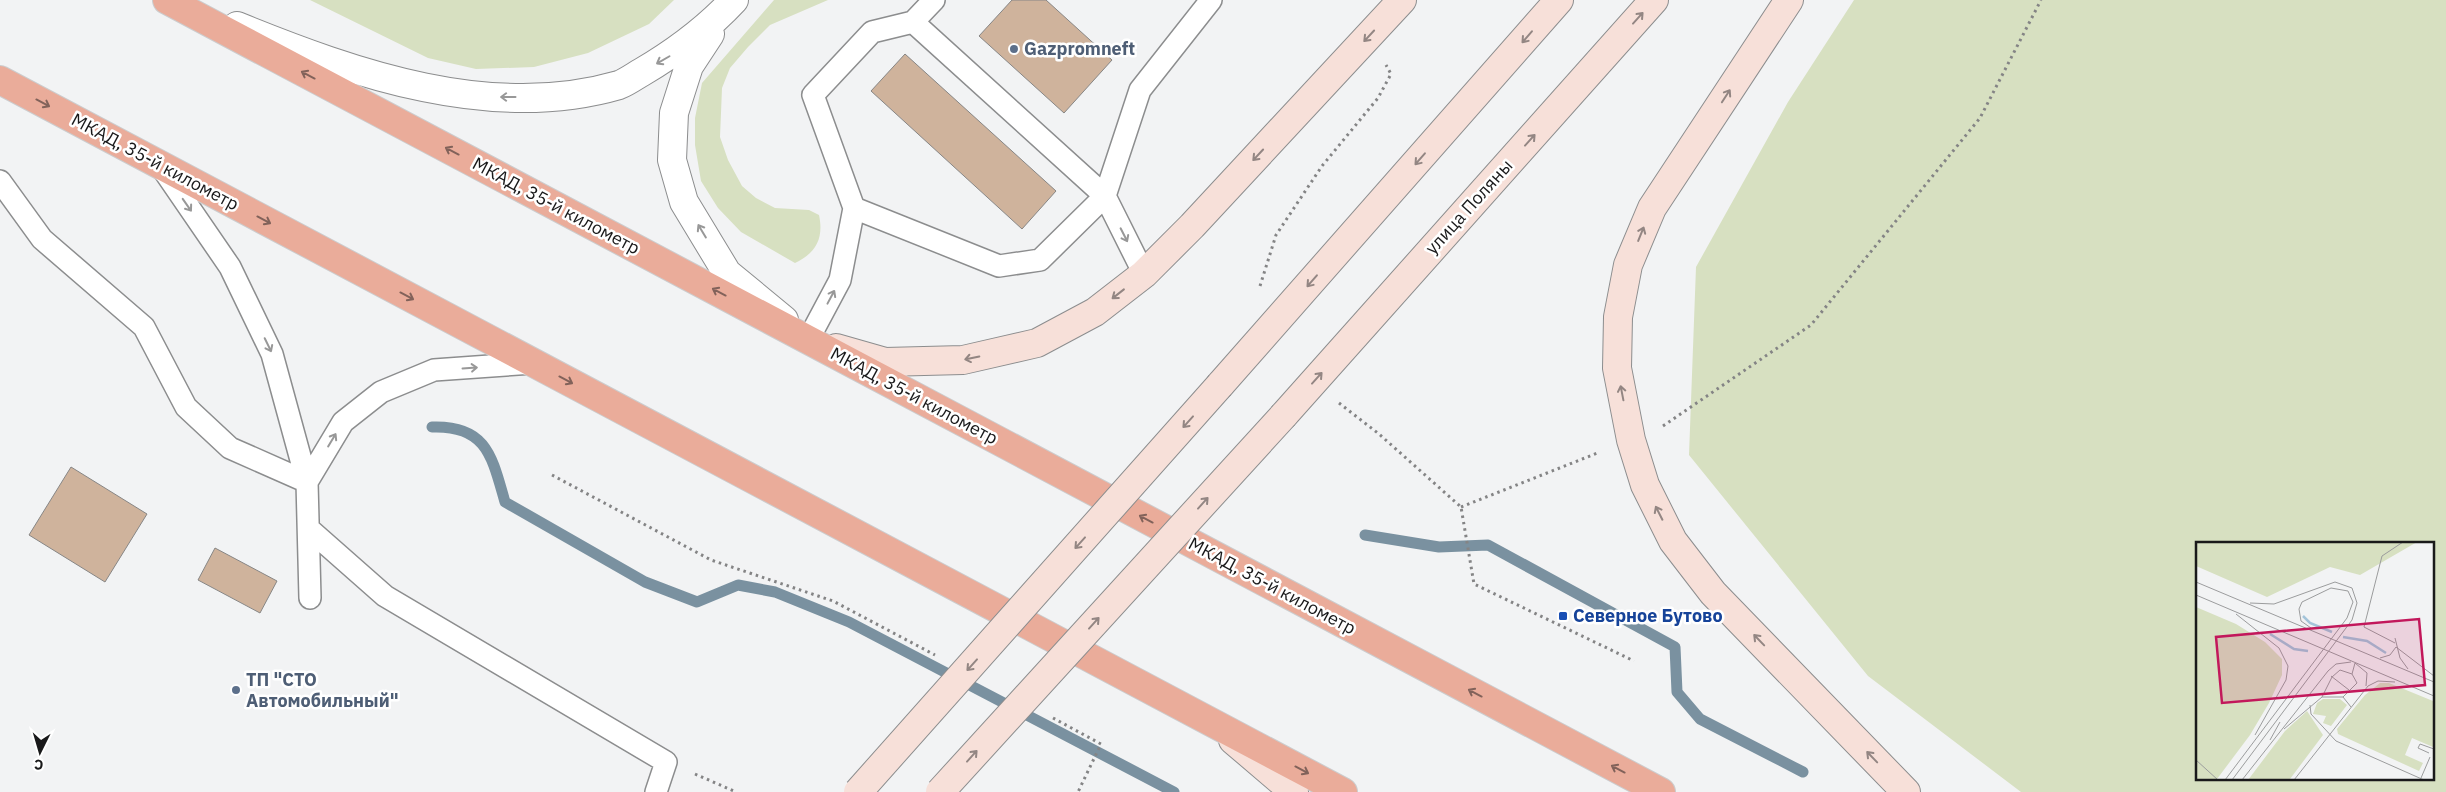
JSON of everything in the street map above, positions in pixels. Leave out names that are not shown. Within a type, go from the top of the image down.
[{"type":"highway","name":"МКАД, 35-й километр","points":[[167,0],[1661,792]]},
{"type":"highway","name":"МКАД, 35-й километр","points":[[0,80],[1344,792]]},
{"type":"main road","points":[[808,340],[885,362],[963,360],[1038,343],[1095,312],[1144,274],[1198,219],[1402,0]]},
{"type":"main road","points":[[858,792],[1559,0]]},
{"type":"main road","name":"улица Поляны","points":[[940,792],[1284,415],[1654,0]]},
{"type":"main road","points":[[1789,0],[1652,208],[1628,264],[1618,317],[1617,368],[1631,440],[1645,485],[1673,541],[1713,593],[1906,792]]},
{"type":"main road","points":[[1213,723],[1294,792]]},
{"type":"street","points":[[176,0],[283,45],[398,82],[479,98],[550,97],[620,84],[676,52],[731,3]]},
{"type":"street","points":[[731,3],[689,66],[674,113],[672,160],[684,202],[727,272],[808,340]]},
{"type":"lane","points":[[808,340],[840,280],[854,208],[813,96],[872,32],[913,22],[934,0]]},
{"type":"lane","points":[[854,208],[999,266],[1040,260],[1105,196],[1140,90],[1212,0]]},
{"type":"lane","points":[[913,22],[1105,196],[1144,274]]},
{"type":"lane","points":[[160,165],[230,268],[272,354],[307,482],[310,598]]},
{"type":"lane","points":[[0,181],[42,239],[144,327],[186,407],[230,448],[307,482]]},
{"type":"lane","points":[[307,482],[343,422],[381,392],[434,370],[533,363]]},
{"type":"lane","points":[[309,529],[385,596],[666,762],[656,792]]},
{"type":"path","points":[[1461,507],[1631,440],[1652,434],[1811,324],[1980,118],[2041,0]]},
{"type":"path","points":[[1259,290],[1276,235],[1322,166],[1378,98],[1391,74],[1381,54],[1383,20]]},
{"type":"path","points":[[1336,401],[1379,434],[1461,507],[1474,584],[1634,660]]},
{"type":"path","points":[[552,475],[711,560],[833,601],[937,656]]},
{"type":"path","points":[[1049,716],[1101,744],[1078,792]]},
{"type":"path","points":[[666,762],[736,792]]},
{"type":"green space","points":[[310,0],[674,0],[649,24],[588,53],[534,67],[476,69],[428,58]]},
{"type":"green space","points":[[774,0],[828,0],[770,25],[730,68],[722,88],[720,137],[728,160],[742,186],[756,198],[775,208],[809,210],[819,215],[820,231],[817,244],[808,255],[795,263],[741,232],[718,208],[701,181],[695,145],[695,118],[702,83]]},
{"type":"green space","points":[[1854,0],[2446,0],[2446,792],[2021,792],[1868,676],[1689,455],[1696,267],[1788,102]]},
{"type":"building","points":[[1012,0],[1046,0],[1112,60],[1064,113],[979,36]]},
{"type":"building","points":[[905,54],[1056,191],[1022,229],[871,91]]},
{"type":"building","points":[[71,467],[147,514],[105,582],[29,535]]},
{"type":"building","points":[[215,548],[277,581],[260,613],[198,580]]},
{"type":"waterway","points":[[432,427],[450,428],[465,432],[476,438],[491,458],[505,502],[645,582],[697,602],[738,585],[775,592],[849,622],[1174,792]]},
{"type":"waterway","points":[[1365,535],[1439,547],[1488,545],[1675,647],[1677,692],[1700,719],[1803,772]]},
{"type":"place","name":"Gazpromneft","points":[[1014,49]]},
{"type":"place","name":"Северное Бутово","points":[[1563,616]]},
{"type":"place","name":"ТП \"СТО Автомобильный\"","points":[[236,690]]}]
